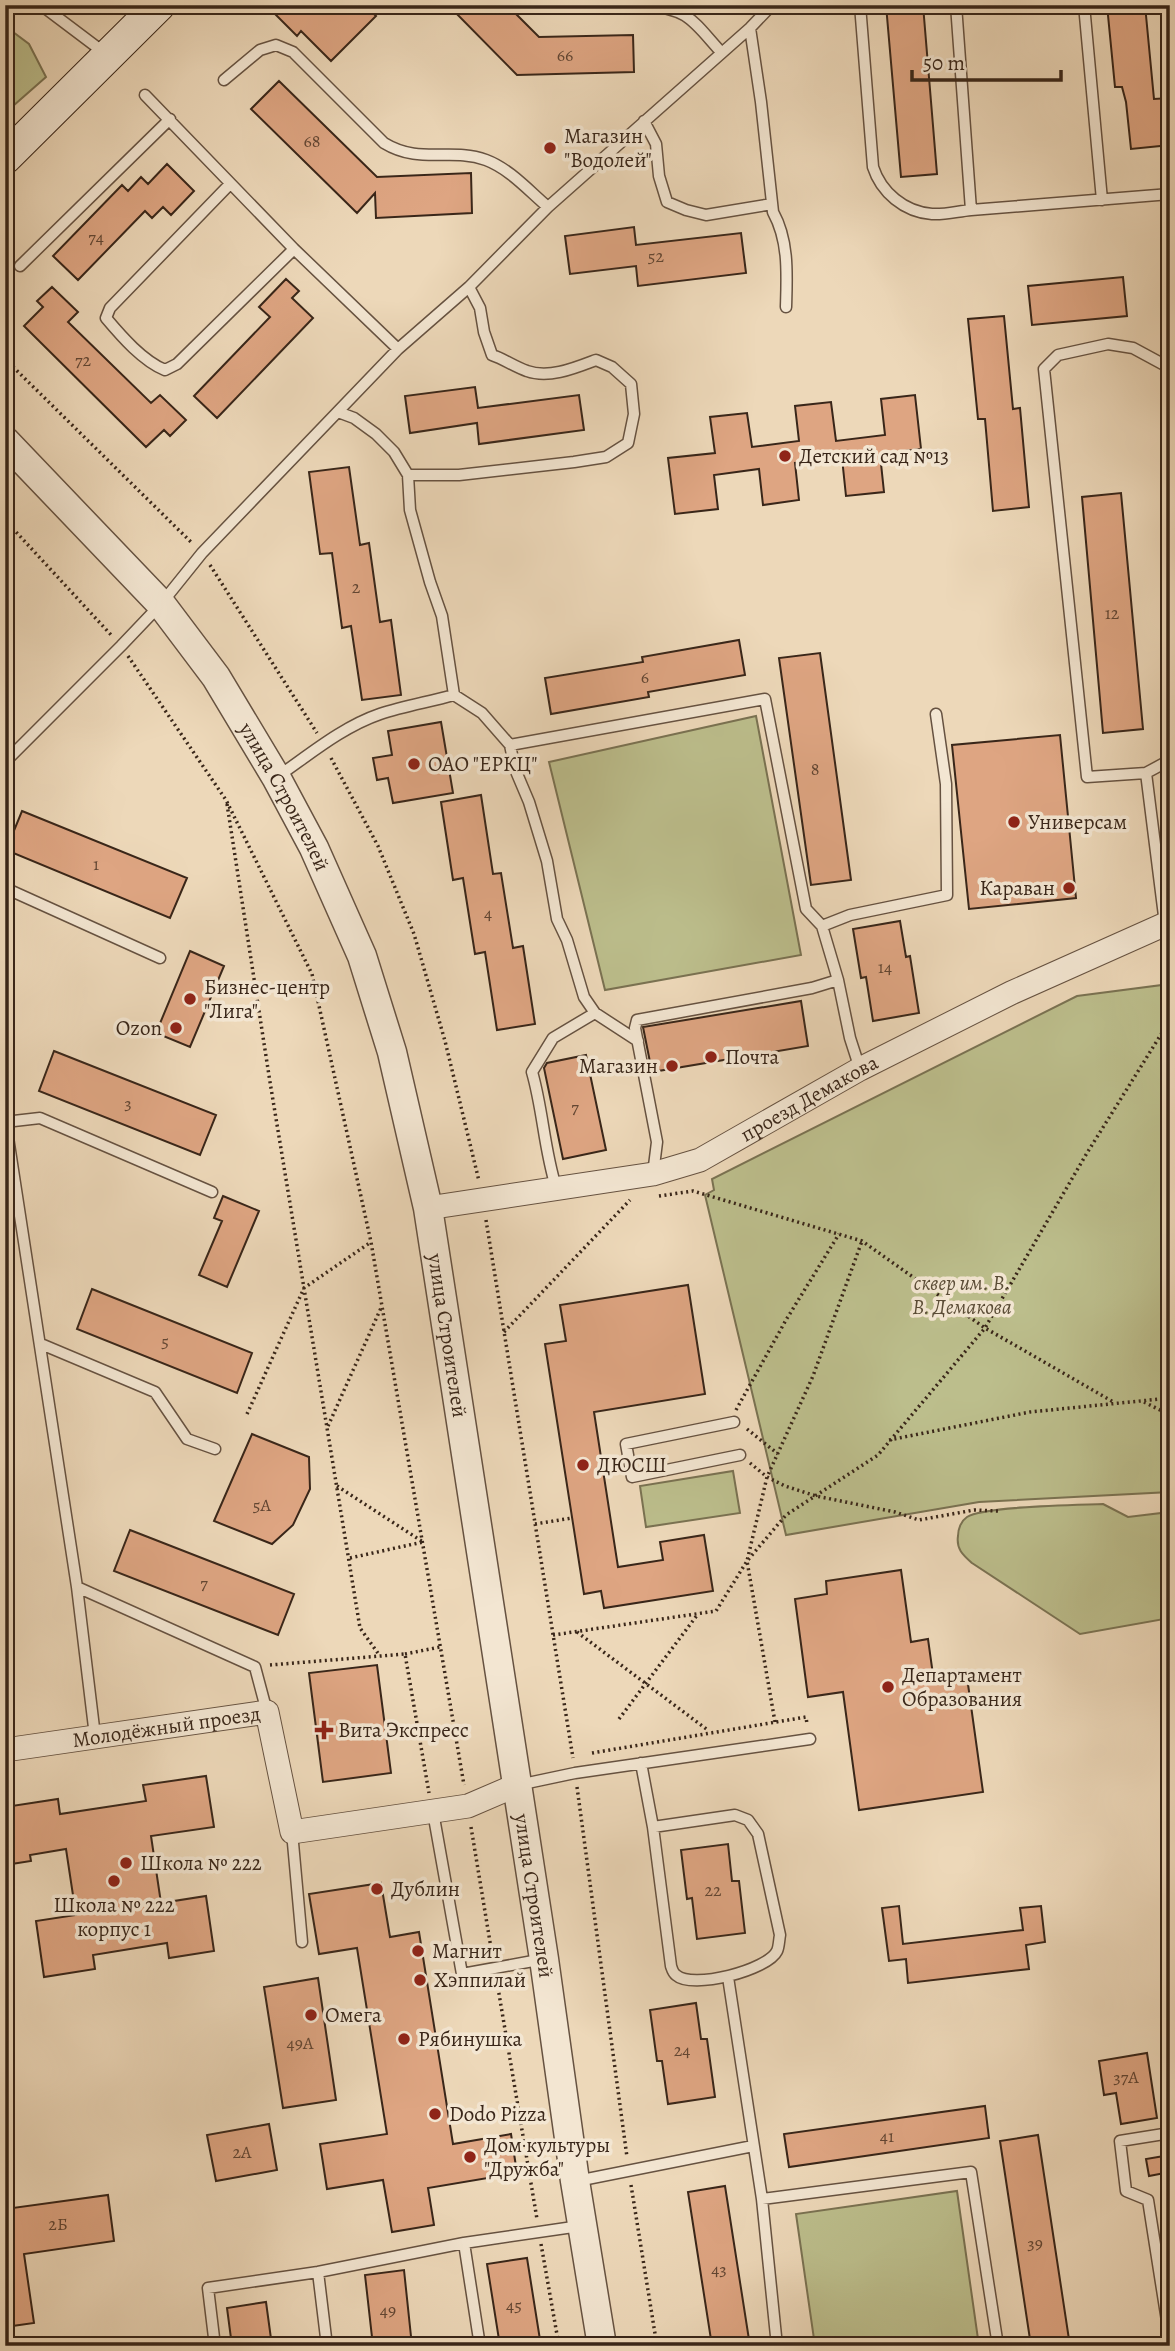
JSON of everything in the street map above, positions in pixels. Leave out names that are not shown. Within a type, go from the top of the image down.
[{"type":"main road","points":[[5,158],[159,5]]},
{"type":"street","name":"улица Строителей","points":[[5,441],[161,604],[216,677],[276,777],[314,848],[362,956],[392,1052],[428,1208],[602,2346]]},
{"type":"street","name":"проезд Демакова","points":[[428,1208],[653,1174],[700,1160],[860,1069],[1011,993],[1167,923]]},
{"type":"street","name":"Молодёжный проезд","points":[[5,1750],[267,1712],[292,1832]]},
{"type":"street","points":[[292,1832],[468,1806],[517,1785]]},
{"type":"lane","points":[[41,5],[108,56]]},
{"type":"lane","points":[[646,5],[681,11],[722,51]]},
{"type":"lane","points":[[5,762],[161,604],[202,552],[398,349],[469,287],[548,207],[750,28],[772,5]]},
{"type":"lane","points":[[860,5],[873,167],[878,182],[893,198],[911,209],[932,214],[1170,194]]},
{"type":"lane","points":[[956,5],[971,210]]},
{"type":"lane","points":[[1084,5],[1102,200]]},
{"type":"lane","points":[[750,28],[772,204],[786,248],[786,307]]},
{"type":"lane","points":[[224,80],[260,50],[276,45],[293,52],[383,143],[399,153],[467,156],[486,160],[505,170],[548,207]]},
{"type":"lane","points":[[145,95],[293,249],[398,349]]},
{"type":"lane","points":[[20,266],[170,118]]},
{"type":"lane","points":[[644,121],[656,144],[659,176],[667,202],[706,215],[772,204]]},
{"type":"lane","points":[[230,184],[110,308],[106,318],[113,326],[153,365],[165,370],[177,364],[293,249]]},
{"type":"lane","points":[[408,475],[459,475],[574,462],[606,457],[628,443],[634,414],[631,384],[612,367],[596,360],[570,370],[539,375],[492,355],[480,308],[469,287]]},
{"type":"lane","points":[[1170,368],[1133,348],[1108,344],[1058,355],[1044,369],[1087,777],[1146,773],[1170,760]]},
{"type":"lane","points":[[338,412],[354,418],[376,434],[394,452],[408,475],[410,510],[442,616],[454,695]]},
{"type":"lane","points":[[276,777],[353,726],[408,705],[454,695],[482,713],[510,745],[515,769],[529,802],[547,861],[557,919],[567,940],[584,997],[595,1013],[638,1041]]},
{"type":"lane","points":[[510,745],[765,699],[806,909],[822,926],[860,1069]]},
{"type":"lane","points":[[822,926],[850,915],[947,895],[946,784],[936,714]]},
{"type":"lane","points":[[1146,773],[1167,923]]},
{"type":"lane","points":[[5,888],[160,958]]},
{"type":"lane","points":[[653,1174],[657,1142],[635,1028],[637,1020],[812,988],[838,980]]},
{"type":"lane","points":[[556,1187],[549,1166],[539,1096],[532,1072],[553,1038],[595,1013]]},
{"type":"lane","points":[[95,1736],[77,1587],[5,1121],[40,1118],[212,1192]]},
{"type":"lane","points":[[41,1344],[155,1392],[187,1439],[215,1449]]},
{"type":"lane","points":[[737,1422],[626,1444],[632,1477],[740,1455]]},
{"type":"lane","points":[[77,1587],[256,1667],[267,1712]]},
{"type":"lane","points":[[517,1785],[575,1773],[810,1739]]},
{"type":"lane","points":[[641,1763],[653,1826],[671,1966],[676,1976],[687,1980],[729,1977],[766,1963],[778,1951],[780,1935],[758,1834],[748,1821],[735,1815],[653,1826]]},
{"type":"lane","points":[[433,1812],[462,1975],[544,1959]]},
{"type":"lane","points":[[292,1832],[302,1942]]},
{"type":"lane","points":[[729,1977],[762,2199],[777,2346]]},
{"type":"lane","points":[[1170,2133],[1120,2141],[1126,2191],[1148,2200],[1170,2340]]},
{"type":"lane","points":[[575,2181],[753,2146]]},
{"type":"lane","points":[[762,2199],[971,2172],[998,2346]]},
{"type":"lane","points":[[215,2346],[208,2288],[318,2272],[464,2243],[582,2225]]},
{"type":"lane","points":[[464,2243],[480,2346]]},
{"type":"lane","points":[[318,2272],[327,2346]]},
{"type":"path","points":[[5,520],[121,646],[226,800],[312,974],[371,1242],[559,2346]]},
{"type":"path","points":[[226,800],[360,1628],[380,1656]]},
{"type":"path","points":[[553,1636],[716,1611],[747,1561],[786,1515],[878,1455],[985,1328],[1087,1153],[1170,1020]]},
{"type":"path","points":[[693,1191],[862,1241],[985,1328],[1115,1403]]},
{"type":"path","points":[[504,1332],[630,1200]]},
{"type":"path","points":[[778,1454],[737,1422],[738,1404],[839,1234]]},
{"type":"path","points":[[775,1722],[747,1561],[767,1477],[813,1376],[862,1241]]},
{"type":"path","points":[[247,1413],[304,1289],[371,1242]]},
{"type":"path","points":[[327,1427],[382,1306]]},
{"type":"path","points":[[888,1440],[1030,1412],[1170,1398]]},
{"type":"path","points":[[1141,1401],[1170,1415]]},
{"type":"path","points":[[740,1455],[767,1477],[785,1486],[816,1496],[895,1511],[919,1520],[974,1510],[998,1511]]},
{"type":"path","points":[[337,1486],[423,1542]]},
{"type":"path","points":[[535,1524],[572,1518]]},
{"type":"path","points":[[349,1558],[423,1542]]},
{"type":"path","points":[[619,1719],[698,1614]]},
{"type":"path","points":[[577,1632],[711,1732]]},
{"type":"path","points":[[256,1667],[405,1654],[441,1647]]},
{"type":"path","points":[[405,1654],[433,1812]]},
{"type":"path","points":[[572,1757],[806,1717],[810,1739]]},
{"type":"path","points":[[575,1773],[629,2171],[657,2346]]},
{"type":"green space","points":[[5,26],[29,44],[46,77],[5,113]]},
{"type":"green space","points":[[756,716],[801,955],[605,990],[549,762]]},
{"type":"green space","name":"сквер им. В. В. Демакова","points":[[1170,984],[1170,1492],[979,1502],[786,1535],[705,1195],[714,1190],[712,1179],[1077,996]]},
{"type":"green space","points":[[733,1471],[740,1513],[646,1527],[640,1486]]},
{"type":"green space","points":[[1103,1504],[1128,1517],[1170,1512],[1170,1618],[1080,1634],[972,1563],[958,1545],[962,1523],[976,1513],[1011,1508]]},
{"type":"green space","points":[[957,2191],[979,2346],[815,2346],[796,2214]]},
{"type":"building","points":[[266,5],[365,5],[376,16],[331,61],[301,31],[297,36]]},
{"type":"building","points":[[448,5],[507,5],[539,37],[633,35],[634,72],[517,75]]},
{"type":"building","points":[[886,5],[923,5],[937,174],[901,177]]},
{"type":"building","points":[[1107,5],[1145,5],[1154,99],[1170,98],[1170,145],[1131,149],[1126,102],[1122,87],[1115,87]]},
{"type":"building","points":[[279,81],[377,177],[471,173],[472,213],[376,218],[375,193],[357,213],[251,109]]},
{"type":"building","points":[[167,164],[194,191],[171,215],[163,207],[152,218],[145,211],[78,280],[53,256],[122,185],[128,191],[141,177],[148,184]]},
{"type":"building","points":[[634,227],[636,245],[741,233],[746,273],[638,286],[636,266],[570,274],[565,236]]},
{"type":"building","points":[[1123,277],[1127,316],[1032,325],[1028,286]]},
{"type":"building","points":[[286,279],[299,291],[292,298],[313,318],[217,418],[194,396],[270,317],[259,307]]},
{"type":"building","points":[[52,287],[78,312],[68,322],[151,403],[160,395],[186,420],[170,436],[164,430],[146,447],[24,326],[43,307],[37,301]]},
{"type":"building","points":[[1004,316],[1013,409],[1020,408],[1029,507],[993,511],[985,419],[978,419],[968,319]]},
{"type":"building","points":[[475,387],[478,408],[579,395],[584,430],[479,444],[477,423],[410,433],[405,396]]},
{"type":"building","name":"Детский сад №13","points":[[915,395],[921,449],[880,454],[884,492],[846,496],[842,458],[795,463],[799,500],[763,505],[759,469],[714,475],[718,509],[675,514],[668,458],[715,453],[710,417],[747,413],[752,447],[799,441],[795,406],[831,402],[836,441],[885,435],[881,399]]},
{"type":"building","points":[[349,467],[360,545],[369,543],[380,622],[391,620],[401,695],[362,700],[351,626],[342,628],[332,553],[320,554],[309,472]]},
{"type":"building","points":[[1121,493],[1143,729],[1103,733],[1082,497]]},
{"type":"building","points":[[739,640],[745,675],[648,692],[649,697],[551,714],[545,678],[643,662],[642,657]]},
{"type":"building","points":[[820,653],[851,880],[811,885],[779,658]]},
{"type":"building","points":[[441,722],[453,793],[393,803],[388,778],[377,780],[373,758],[392,755],[388,731]]},
{"type":"building","name":"Универсам","points":[[1060,735],[1076,898],[969,909],[952,745]]},
{"type":"building","points":[[481,795],[493,874],[501,873],[513,948],[523,946],[535,1024],[497,1030],[485,952],[475,954],[463,878],[453,880],[441,802]]},
{"type":"building","points":[[22,811],[187,878],[170,918],[6,850]]},
{"type":"building","points":[[900,921],[906,957],[910,956],[919,1013],[873,1021],[866,977],[861,978],[853,929]]},
{"type":"building","name":"Бизнес-центр \"Лига\"","points":[[190,951],[224,966],[190,1047],[156,1033]]},
{"type":"building","points":[[801,1001],[808,1046],[652,1072],[643,1027]]},
{"type":"building","points":[[54,1051],[216,1115],[200,1155],[39,1091]]},
{"type":"building","points":[[586,1055],[606,1150],[563,1159],[544,1068],[547,1063]]},
{"type":"building","points":[[223,1196],[259,1211],[227,1287],[199,1275],[222,1221],[214,1218]]},
{"type":"building","name":"ДЮСШ","points":[[688,1285],[705,1394],[594,1412],[618,1567],[663,1560],[660,1542],[704,1535],[713,1591],[604,1608],[601,1591],[584,1594],[545,1344],[566,1341],[560,1305]]},
{"type":"building","points":[[92,1289],[252,1353],[237,1393],[77,1329]]},
{"type":"building","points":[[252,1434],[309,1457],[310,1489],[293,1525],[272,1544],[214,1521]]},
{"type":"building","points":[[130,1530],[294,1594],[278,1635],[114,1571]]},
{"type":"building","name":"Департамент Образования","points":[[901,1570],[911,1642],[928,1639],[934,1682],[967,1677],[983,1792],[859,1810],[843,1692],[808,1697],[795,1599],[827,1594],[826,1581]]},
{"type":"building","points":[[377,1665],[391,1773],[323,1782],[309,1673]]},
{"type":"building","name":"Школа № 222 корпус 1","points":[[206,1776],[214,1827],[151,1836],[161,1903],[206,1896],[214,1951],[169,1958],[167,1943],[93,1955],[95,1969],[44,1977],[36,1921],[76,1915],[66,1849],[30,1855],[31,1861],[5,1865],[5,1807],[58,1799],[60,1814],[146,1801],[143,1785]]},
{"type":"building","points":[[728,1844],[732,1881],[739,1881],[745,1933],[697,1939],[692,1898],[687,1899],[681,1850]]},
{"type":"building","points":[[381,1883],[390,1937],[419,1932],[453,2144],[511,2134],[517,2173],[428,2188],[434,2225],[392,2232],[383,2180],[327,2189],[320,2144],[387,2134],[357,1948],[319,1954],[309,1894]]},
{"type":"building","points":[[899,1906],[903,1944],[1023,1930],[1020,1908],[1041,1906],[1045,1942],[1026,1945],[1029,1969],[908,1983],[906,1959],[889,1961],[882,1908]]},
{"type":"building","points":[[318,1978],[336,2100],[283,2108],[264,1987]]},
{"type":"building","points":[[696,2003],[701,2039],[707,2039],[715,2097],[668,2104],[662,2061],[657,2061],[650,2010]]},
{"type":"building","points":[[1147,2053],[1157,2118],[1121,2124],[1116,2093],[1104,2095],[1099,2061]]},
{"type":"building","points":[[985,2106],[989,2138],[789,2167],[784,2134]]},
{"type":"building","points":[[269,2124],[277,2170],[216,2181],[207,2135]]},
{"type":"building","points":[[1038,2135],[1070,2346],[1031,2346],[1000,2141]]},
{"type":"building","points":[[1170,2155],[1170,2172],[1149,2176],[1146,2159]]},
{"type":"building","points":[[725,2186],[750,2346],[712,2346],[688,2192]]},
{"type":"building","points":[[108,2195],[114,2241],[24,2254],[34,2323],[5,2327],[5,2209]]},
{"type":"building","points":[[527,2258],[541,2346],[500,2346],[487,2264]]},
{"type":"building","points":[[404,2270],[412,2346],[373,2346],[365,2275]]},
{"type":"building","points":[[266,2302],[272,2346],[232,2346],[227,2308]]},
{"type":"place","name":"Магазин \"Водолей\"","points":[[550,148]]},
{"type":"place","name":"Детский сад №13","points":[[785,456]]},
{"type":"place","name":"ОАО \"ЕРКЦ\"","points":[[414,764]]},
{"type":"place","name":"Универсам","points":[[1014,822]]},
{"type":"place","name":"Караван","points":[[1069,888]]},
{"type":"place","name":"Бизнес-центр \"Лига\"","points":[[190,999]]},
{"type":"place","name":"Ozon","points":[[176,1028]]},
{"type":"place","name":"Почта","points":[[711,1057]]},
{"type":"place","name":"Магазин","points":[[672,1066]]},
{"type":"place","name":"ДЮСШ","points":[[583,1465]]},
{"type":"place","name":"Департамент Образования","points":[[888,1687]]},
{"type":"place","name":"Вита Экспресс","points":[[324,1730]]},
{"type":"place","name":"Школа № 222","points":[[126,1863]]},
{"type":"place","name":"Школа № 222 корпус 1","points":[[114,1881]]},
{"type":"place","name":"Дублин","points":[[377,1889]]},
{"type":"place","name":"Магнит","points":[[418,1951]]},
{"type":"place","name":"Хэппилай","points":[[420,1980]]},
{"type":"place","name":"Омега","points":[[311,2015]]},
{"type":"place","name":"Рябинушка","points":[[404,2039]]},
{"type":"place","name":"Dodo Pizza","points":[[435,2114]]},
{"type":"place","name":"Дом культуры \"Дружба\"","points":[[470,2157]]}]
